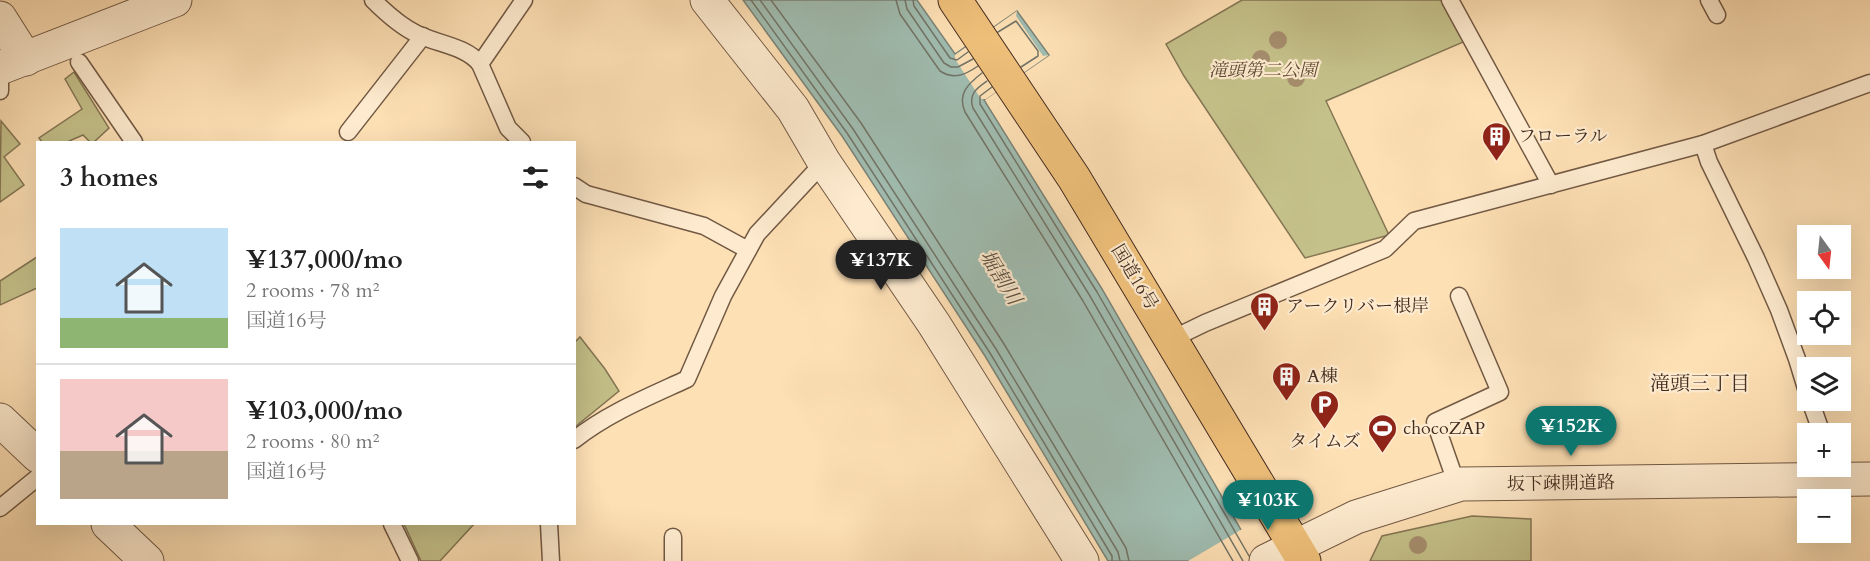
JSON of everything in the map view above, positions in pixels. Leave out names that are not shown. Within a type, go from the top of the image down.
[{"type":"highway","name":"国道16号","points":[[955,0],[1074,178],[1172,339],[1288,556]]},
{"type":"street","points":[[0,18],[9,65],[175,0]]},
{"type":"street","points":[[708,0],[793,109],[824,162],[934,324],[1082,561]]},
{"type":"street","points":[[0,420],[36,454]]},
{"type":"street","name":"坂下疎開道路","points":[[1288,556],[1356,517],[1457,486],[1797,476]]},
{"type":"street","points":[[109,525],[147,561]]},
{"type":"lane","points":[[373,0],[394,19],[423,36],[474,56],[480,64],[508,128],[521,141]]},
{"type":"lane","points":[[480,64],[524,0]]},
{"type":"lane","points":[[1450,0],[1551,185]]},
{"type":"lane","points":[[348,132],[423,36]]},
{"type":"lane","points":[[80,62],[133,141]]},
{"type":"lane","points":[[0,91],[9,65]]},
{"type":"lane","points":[[1172,339],[1205,322],[1385,249],[1414,221],[1703,144],[1869,86]]},
{"type":"lane","points":[[1703,144],[1709,162],[1779,310],[1797,359]]},
{"type":"lane","points":[[576,438],[593,425],[628,405],[687,379],[723,296],[757,234],[824,162]]},
{"type":"lane","points":[[576,187],[586,194],[704,226],[748,250]]},
{"type":"lane","points":[[1457,486],[1435,423],[1500,392],[1459,296]]},
{"type":"lane","points":[[0,508],[36,479]]},
{"type":"lane","points":[[392,525],[410,561]]},
{"type":"lane","points":[[549,525],[551,561]]},
{"type":"lane","points":[[673,537],[673,561]]},
{"type":"green space","name":"滝頭第二公園","points":[[1242,0],[1446,0],[1468,40],[1326,101],[1389,235],[1305,258],[1184,76],[1166,44]]},
{"type":"green space","points":[[74,72],[109,128],[95,141],[89,141],[83,135],[69,141],[41,141],[39,138],[82,109],[65,79]]},
{"type":"green space","points":[[1,121],[20,144],[4,157],[24,185],[0,202]]},
{"type":"green space","points":[[36,258],[36,288],[0,305],[0,281]]},
{"type":"green space","points":[[580,337],[619,391],[576,426],[576,341]]},
{"type":"green space","points":[[1472,516],[1531,519],[1531,561],[1370,561],[1382,536]]},
{"type":"green space","points":[[404,525],[473,525],[440,561],[421,561]]},
{"type":"water","name":"堀割川","points":[[743,0],[917,0],[955,54],[1017,11],[1049,55],[984,100],[1102,289],[1259,561],[1108,561],[985,356],[842,136]]},
{"type":"pier","points":[[1017,11],[1016,16],[1043,56],[1049,55],[986,99],[981,99],[955,59],[955,55]]},
{"type":"pier","points":[[1244,528],[1262,561],[1188,561]]},
{"type":"place","name":"フローラル","points":[[1497,162]]},
{"type":"place","name":"アークリバー根岸","points":[[1265,332]]},
{"type":"place","name":"A棟","points":[[1286,402]]},
{"type":"place","name":"タイムズ","points":[[1325,430]]},
{"type":"place","name":"chocoZAP","points":[[1382,454]]},
{"type":"district","name":"滝頭三丁目","points":[[1700,383]]}]
